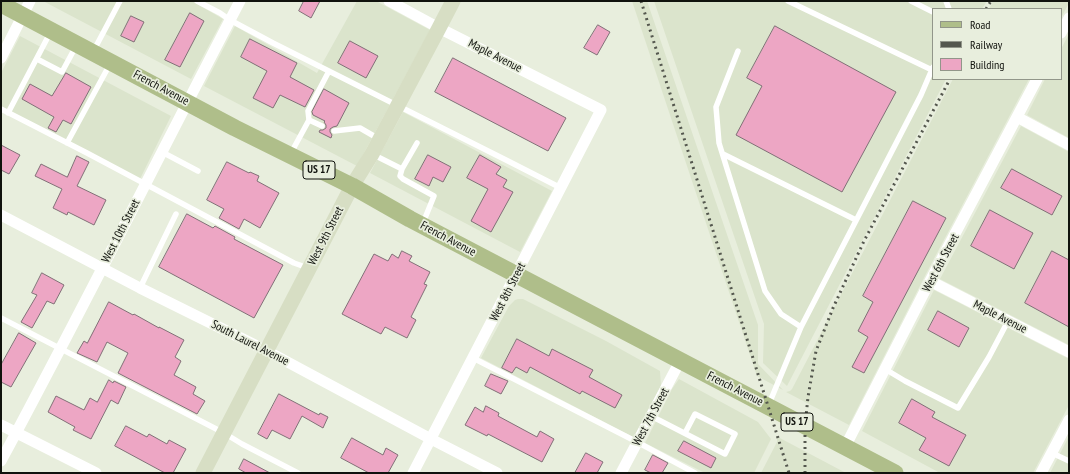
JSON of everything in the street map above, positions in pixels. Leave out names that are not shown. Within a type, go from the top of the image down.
[{"type":"main road","name":"French Avenue","points":[[1,4],[27,8],[52,31],[93,53],[290,156],[352,186],[516,275],[895,473]]},
{"type":"street","name":"West 10th Street","points":[[1,461],[240,1]]},
{"type":"street","name":"Maple Avenue","points":[[389,1],[601,110]]},
{"type":"street","name":"West 9th Street","points":[[203,473],[352,186],[372,154],[453,1]]},
{"type":"street","points":[[1,58],[27,8]]},
{"type":"street","points":[[1062,32],[1069,18]]},
{"type":"street","name":"West 6th Street","points":[[845,447],[1036,80]]},
{"type":"street","name":"West 8th Street","points":[[413,473],[601,110]]},
{"type":"street","points":[[1017,117],[1069,145]]},
{"type":"street","name":"South Laurel Avenue","points":[[1,215],[140,288],[267,351],[497,473]]},
{"type":"street","name":"Maple Avenue","points":[[930,282],[1069,352]]},
{"type":"street","name":"West 7th Street","points":[[621,473],[680,361]]},
{"type":"street","points":[[1041,473],[1069,420]]},
{"type":"street","points":[[1,425],[96,473]]},
{"type":"lane","points":[[93,53],[120,1]]},
{"type":"lane","points":[[197,1],[230,20],[329,71],[561,188]]},
{"type":"lane","points":[[768,406],[801,327],[921,95],[932,69],[788,1]]},
{"type":"lane","points":[[911,1],[932,12]]},
{"type":"lane","points":[[8,113],[52,31]]},
{"type":"lane","points":[[37,59],[62,72],[77,44]]},
{"type":"lane","points":[[738,51],[716,107],[719,142],[765,291],[781,314],[801,327]]},
{"type":"lane","points":[[67,143],[111,62]]},
{"type":"lane","points":[[290,156],[309,120],[308,111],[329,71]]},
{"type":"lane","points":[[1,109],[294,263],[310,269]]},
{"type":"lane","points":[[309,120],[322,126]]},
{"type":"lane","points":[[334,131],[360,128],[380,139]]},
{"type":"lane","points":[[417,143],[402,169],[400,176],[401,178],[434,196],[422,225]]},
{"type":"lane","points":[[161,152],[198,171]]},
{"type":"lane","points":[[372,154],[402,169]]},
{"type":"lane","points":[[723,154],[856,220]]},
{"type":"lane","points":[[140,288],[176,214]]},
{"type":"lane","points":[[1,318],[224,433],[298,473]]},
{"type":"lane","points":[[885,369],[958,408],[989,357],[1008,321]]},
{"type":"lane","points":[[473,358],[695,473]]},
{"type":"lane","points":[[651,416],[725,454],[735,434],[695,414],[685,433]]},
{"type":"lane","points":[[1052,453],[1069,461]]},
{"type":"shaded area","points":[[43,1],[192,1],[223,19],[191,79]]},
{"type":"shaded area","points":[[357,1],[376,1],[430,30],[357,166],[204,86],[235,26],[317,73]]},
{"type":"shaded area","points":[[632,1],[647,1],[758,325],[758,364],[783,390],[757,376]]},
{"type":"shaded area","points":[[654,1],[987,1],[983,8],[932,8],[932,80],[945,80],[787,386],[763,363],[764,324]]},
{"type":"shaded area","points":[[993,1],[1069,1],[1062,16],[1062,8],[990,8]]},
{"type":"shaded area","points":[[1069,34],[1069,138],[1027,115],[1044,80],[1062,80],[1062,47]]},
{"type":"shaded area","points":[[20,36],[171,116],[139,181],[1,111],[1,73]]},
{"type":"shaded area","points":[[952,80],[1028,80],[927,272],[849,425],[786,392],[792,389]]},
{"type":"shaded area","points":[[403,112],[552,191],[520,252],[370,173]]},
{"type":"shaded area","points":[[1021,126],[1069,152],[1069,345],[940,279]]},
{"type":"shaded area","points":[[934,290],[1069,359],[1069,405],[1033,473],[940,473],[862,431]]},
{"type":"shaded area","points":[[518,299],[523,299],[606,341],[660,371],[661,386],[635,438],[481,358],[509,306]]},
{"type":"shaded area","points":[[679,379],[758,422],[771,439],[754,473],[705,473],[645,443],[672,389]]},
{"type":"shaded area","points":[[776,436],[846,473],[761,473],[777,442]]},
{"type":"shaded area","points":[[1069,436],[1069,473],[1050,473]]},
{"type":"building","points":[[304,1],[320,1],[311,18],[299,11]]},
{"type":"building","points":[[190,13],[204,21],[180,67],[165,60]]},
{"type":"building","points":[[131,16],[144,22],[134,42],[121,36]]},
{"type":"building","points":[[598,25],[610,32],[597,55],[584,48]]},
{"type":"building","points":[[775,26],[896,92],[842,192],[736,135],[762,86],[747,78]]},
{"type":"building","points":[[250,39],[297,63],[290,77],[314,90],[305,107],[280,95],[273,108],[253,98],[267,71],[241,57]]},
{"type":"building","points":[[350,41],[378,56],[366,78],[338,63]]},
{"type":"building","points":[[453,58],[566,118],[548,151],[435,92]]},
{"type":"building","points":[[66,73],[91,87],[71,124],[63,120],[56,132],[48,128],[54,117],[22,99],[30,84],[52,96]]},
{"type":"building","points":[[324,89],[349,103],[337,126],[330,129],[332,135],[331,138],[319,132],[320,130],[326,128],[325,121],[313,115],[312,112]]},
{"type":"building","points":[[1,145],[20,155],[9,174],[1,170]]},
{"type":"building","points":[[428,155],[451,167],[443,182],[433,177],[429,186],[415,179]]},
{"type":"building","points":[[480,155],[501,167],[496,174],[507,180],[503,187],[513,192],[491,232],[471,221],[488,189],[467,178]]},
{"type":"building","points":[[77,156],[89,162],[77,186],[106,200],[94,225],[68,212],[67,215],[53,208],[62,189],[35,176],[41,164],[67,177]]},
{"type":"building","points":[[227,162],[249,173],[250,172],[259,176],[257,181],[279,193],[260,228],[244,219],[239,229],[219,218],[224,209],[207,200]]},
{"type":"building","points":[[1012,169],[1062,196],[1052,215],[1001,188]]},
{"type":"building","points":[[913,201],[946,218],[864,373],[852,367],[868,337],[858,331],[873,302],[863,296]]},
{"type":"building","points":[[990,210],[1033,233],[1014,269],[971,246]]},
{"type":"building","points":[[187,214],[213,228],[215,226],[235,237],[234,239],[283,265],[254,318],[159,267]]},
{"type":"building","points":[[402,251],[412,256],[409,261],[430,272],[424,284],[427,285],[411,317],[416,320],[407,338],[385,327],[381,334],[342,314],[374,254],[388,261],[392,254],[398,258]]},
{"type":"building","points":[[1052,251],[1069,260],[1069,327],[1025,303]]},
{"type":"building","points":[[42,273],[64,285],[54,304],[47,301],[32,328],[21,322],[37,295],[32,293]]},
{"type":"building","points":[[109,302],[184,340],[175,357],[181,361],[174,375],[196,387],[193,394],[205,401],[197,414],[118,373],[128,353],[107,342],[97,362],[77,353],[84,341],[87,343]]},
{"type":"building","points":[[938,311],[969,328],[959,347],[928,330]]},
{"type":"building","points":[[19,333],[36,343],[11,387],[1,382],[1,365]]},
{"type":"building","points":[[517,339],[549,356],[552,349],[593,370],[589,377],[622,395],[615,408],[582,391],[580,394],[530,367],[527,373],[516,367],[512,373],[502,368]]},
{"type":"building","points":[[491,374],[508,381],[501,394],[485,386]]},
{"type":"building","points":[[109,380],[113,383],[114,381],[126,387],[118,404],[111,400],[91,439],[73,430],[75,427],[48,412],[56,396],[84,410],[90,398],[97,402]]},
{"type":"building","points":[[279,394],[319,415],[320,413],[328,417],[323,428],[302,416],[290,439],[272,430],[267,439],[258,434]]},
{"type":"building","points":[[912,399],[935,412],[932,417],[966,435],[949,466],[919,450],[926,438],[899,423]]},
{"type":"building","points":[[486,406],[499,413],[498,416],[537,437],[540,431],[554,439],[542,462],[488,434],[487,436],[465,425],[475,407],[483,412]]},
{"type":"building","points":[[126,426],[147,437],[149,434],[167,444],[169,440],[186,449],[173,473],[165,473],[115,446]]},
{"type":"building","points":[[352,438],[383,455],[386,448],[398,455],[388,473],[369,473],[341,458]]},
{"type":"building","points":[[684,441],[716,458],[711,468],[678,451]]},
{"type":"building","points":[[586,453],[603,462],[597,473],[575,473]]},
{"type":"building","points":[[653,455],[668,463],[662,473],[651,473],[645,470]]},
{"type":"building","points":[[244,459],[270,473],[246,473],[239,469]]},
{"type":"railway","points":[[641,1],[789,473]]},
{"type":"railway","points":[[987,8],[991,1]]},
{"type":"railway","points":[[805,473],[805,426],[808,397],[816,351],[833,308],[864,241],[949,80]]}]
